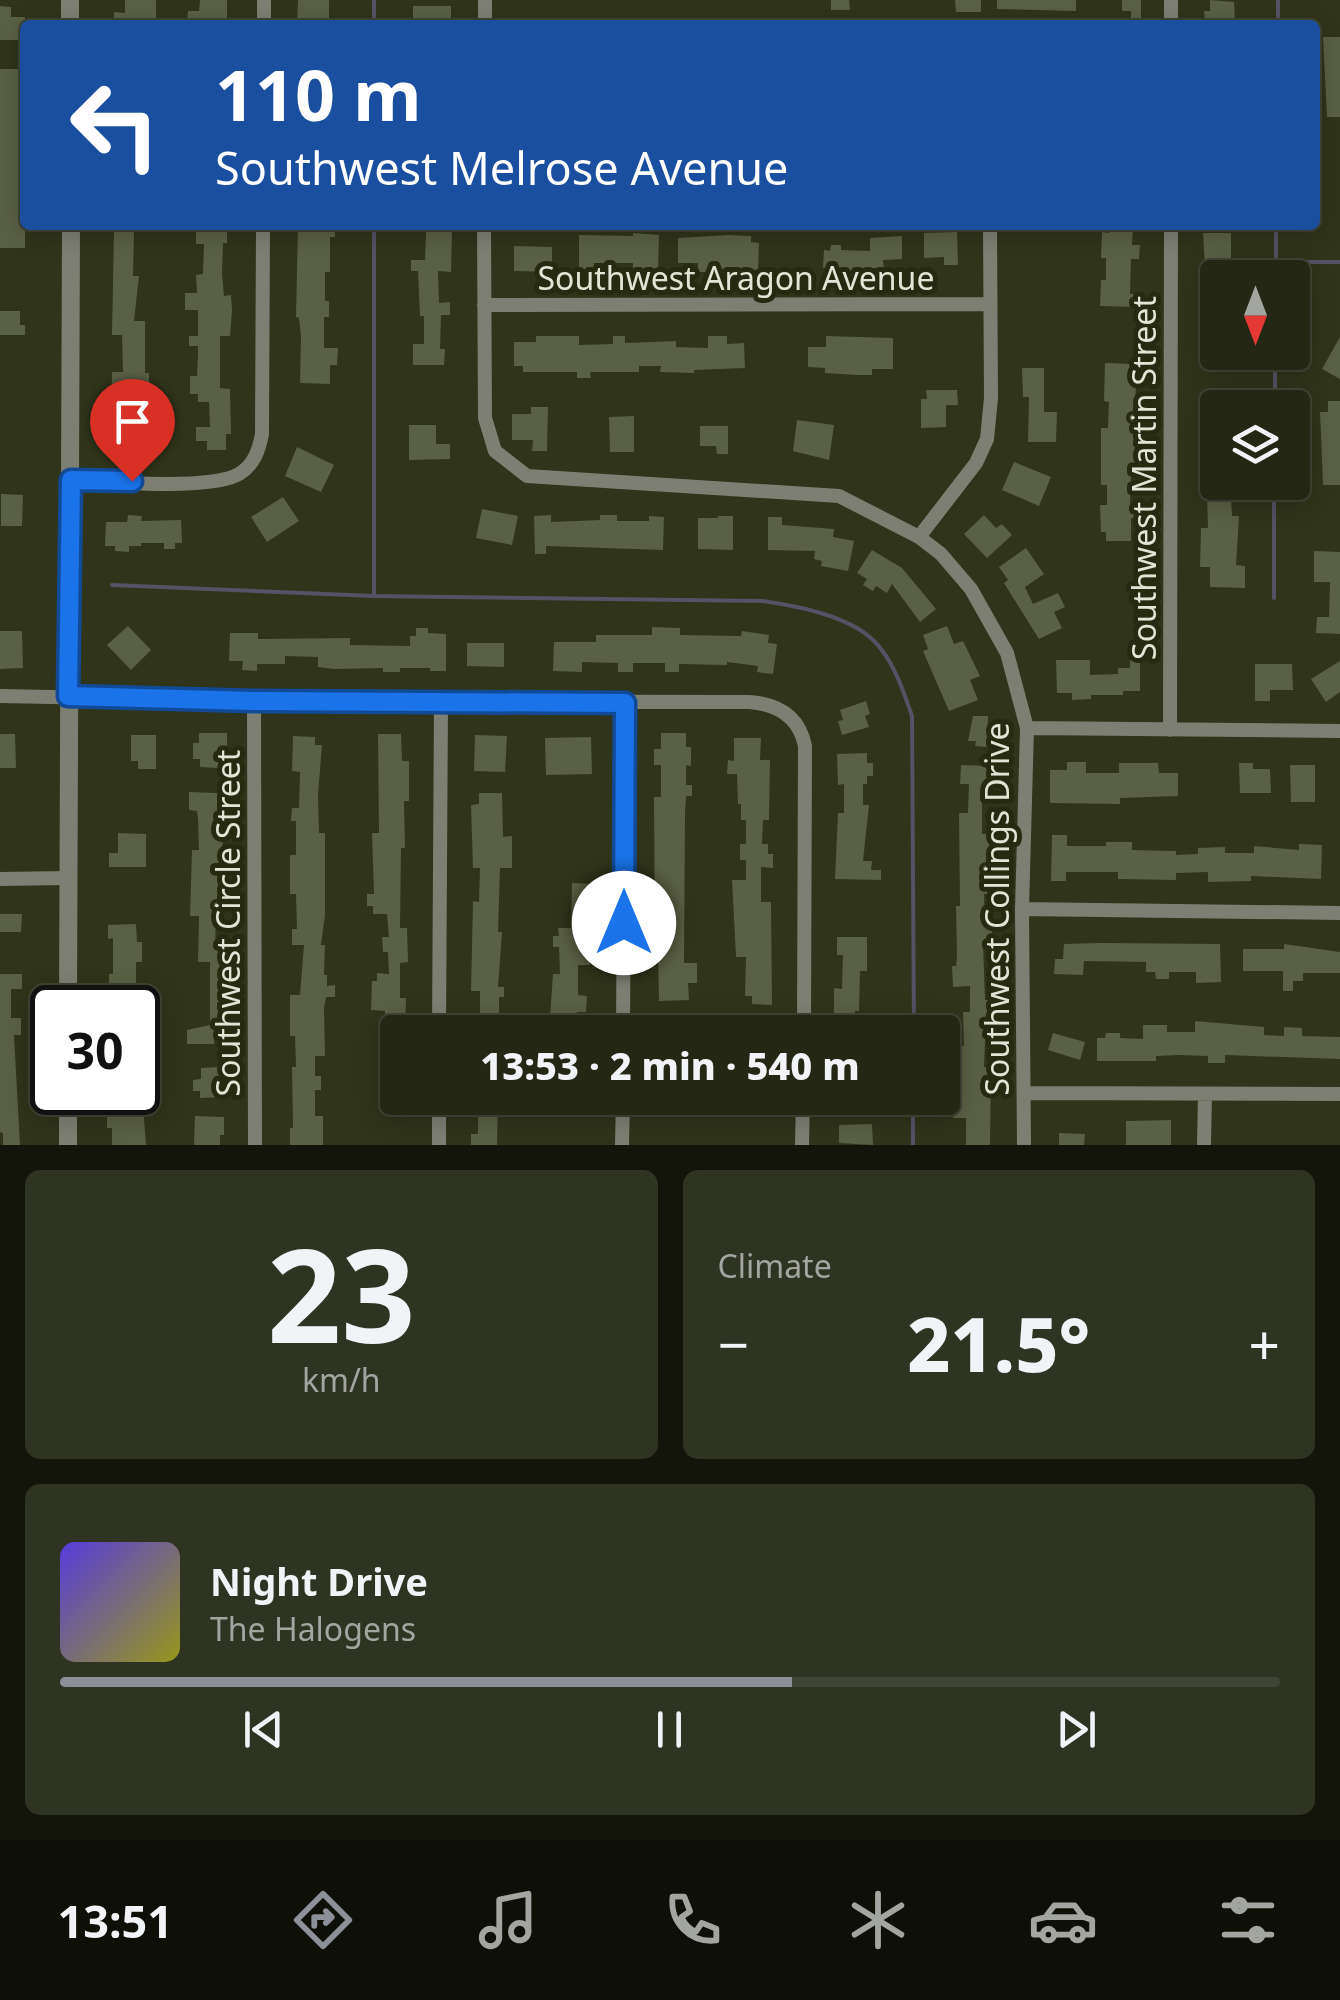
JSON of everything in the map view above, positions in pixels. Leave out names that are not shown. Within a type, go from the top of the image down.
[{"type":"street","points":[[68,985],[71,230]]},
{"type":"street","points":[[71,480],[213,482],[249,466],[262,434],[263,230]]},
{"type":"street","name":"Southwest Collings Drive","points":[[484,230],[486,418],[495,450],[527,476],[839,496],[920,537],[952,566],[985,609],[1007,653],[1027,728],[1022,909],[1024,1145]]},
{"type":"street","points":[[920,537],[976,463],[986,439],[991,398],[990,230]]},
{"type":"street","name":"Southwest Martin Street","points":[[1170,730],[1171,230]]},
{"type":"street","name":"Southwest Aragon Avenue","points":[[484,305],[989,304]]},
{"type":"street","points":[[0,696],[748,702],[772,706],[789,715],[805,746],[804,1015]]},
{"type":"street","name":"Southwest Circle Street","points":[[254,701],[255,1145]]},
{"type":"street","points":[[439,1015],[440,702]]},
{"type":"street","points":[[623,1015],[625,703]]},
{"type":"street","points":[[1027,728],[1340,731]]},
{"type":"street","points":[[0,879],[68,878]]},
{"type":"street","points":[[1022,909],[1340,913]]},
{"type":"street","points":[[1024,1093],[1340,1094]]},
{"type":"street","points":[[1204,1094],[1204,1145]]},
{"type":"street","points":[[68,1115],[68,1145]]},
{"type":"street","points":[[439,1115],[439,1145]]},
{"type":"street","points":[[622,1115],[622,1145]]},
{"type":"street","points":[[802,1145],[803,1115]]},
{"type":"building","points":[[125,0],[156,0],[156,20],[114,20],[114,12],[125,13]]},
{"type":"building","points":[[200,0],[227,0],[227,20],[187,20],[188,11],[199,11]]},
{"type":"building","points":[[298,0],[329,0],[329,20],[297,20]]},
{"type":"building","points":[[831,0],[849,0],[850,10],[831,10]]},
{"type":"building","points":[[955,0],[981,0],[981,12],[956,12]]},
{"type":"building","points":[[997,0],[1076,0],[1076,11],[997,9]]},
{"type":"building","points":[[1122,0],[1141,0],[1141,20],[1131,20],[1131,11],[1122,11]]},
{"type":"building","points":[[1210,0],[1234,2],[1235,20],[1205,20],[1204,11],[1210,11]]},
{"type":"building","points":[[0,6],[11,7],[11,17],[25,17],[20,20],[20,40],[0,40]]},
{"type":"building","points":[[413,6],[451,6],[451,20],[413,20]]},
{"type":"building","points":[[1323,37],[1340,37],[1340,117],[1327,117]]},
{"type":"building","points":[[0,69],[20,69],[18,163],[20,230],[25,230],[25,248],[0,248]]},
{"type":"building","points":[[114,230],[134,231],[133,276],[139,276],[134,321],[145,321],[145,373],[149,373],[149,441],[143,441],[143,449],[114,449],[111,429],[112,372],[123,372],[122,335],[112,335]]},
{"type":"building","points":[[196,230],[227,230],[222,274],[224,296],[231,295],[232,310],[230,336],[220,336],[220,388],[230,389],[231,434],[226,434],[226,450],[207,450],[207,441],[196,441],[196,427],[210,427],[209,402],[198,402],[198,394],[190,394],[190,376],[197,376],[198,346],[189,346],[189,336],[198,336],[198,310],[185,310],[185,293],[197,293],[196,275],[203,274],[204,244],[196,244]]},
{"type":"building","points":[[298,230],[335,230],[335,237],[330,237],[330,272],[325,272],[329,317],[324,317],[324,348],[338,348],[337,365],[330,365],[330,384],[300,383],[301,336],[296,317]]},
{"type":"building","points":[[1133,230],[1132,245],[1140,245],[1139,259],[1131,259],[1130,294],[1138,294],[1138,307],[1100,306],[1101,280],[1106,280],[1106,258],[1101,258],[1102,232]]},
{"type":"building","points":[[426,232],[452,232],[451,272],[438,271],[439,303],[450,302],[450,315],[441,315],[440,349],[445,349],[444,365],[413,365],[413,344],[424,344],[424,316],[420,316],[418,271],[411,271],[411,260],[425,260]]},
{"type":"building","points":[[957,232],[958,265],[944,265],[944,257],[924,258],[924,233]]},
{"type":"building","points":[[1203,233],[1231,233],[1231,260],[1205,260]]},
{"type":"building","points":[[579,235],[659,235],[658,272],[633,271],[633,263],[594,263],[593,272],[579,272]]},
{"type":"building","points":[[751,236],[751,242],[759,243],[758,270],[698,272],[698,263],[678,263],[678,238]]},
{"type":"building","points":[[902,236],[902,259],[883,260],[884,268],[859,268],[859,274],[843,274],[843,268],[823,268],[824,250],[830,251],[831,245],[841,245],[841,250],[870,251],[870,238]]},
{"type":"building","points":[[514,246],[552,247],[552,272],[514,271]]},
{"type":"building","points":[[0,311],[20,311],[25,335],[0,335]]},
{"type":"building","points":[[536,336],[579,336],[579,345],[613,344],[613,336],[625,336],[625,343],[676,341],[676,347],[708,348],[708,336],[727,336],[727,344],[744,343],[745,368],[694,373],[660,372],[661,366],[639,366],[639,372],[590,372],[591,378],[577,378],[577,372],[523,372],[523,366],[514,366],[514,342],[536,342]]},
{"type":"building","points":[[826,336],[893,338],[893,369],[872,369],[872,375],[858,375],[825,373],[825,368],[808,367],[808,347],[826,347]]},
{"type":"building","points":[[1340,337],[1340,379],[1322,369]]},
{"type":"building","points":[[1105,363],[1131,364],[1130,383],[1136,383],[1134,433],[1139,433],[1137,472],[1131,472],[1130,505],[1137,505],[1138,518],[1131,518],[1131,541],[1106,541],[1106,532],[1101,532],[1100,505],[1107,505],[1107,485],[1101,485],[1101,428],[1108,428],[1109,402],[1104,401]]},
{"type":"building","points":[[1022,368],[1044,368],[1044,412],[1057,412],[1056,442],[1028,442],[1029,397],[1023,397]]},
{"type":"building","points":[[926,390],[957,390],[958,405],[946,405],[946,427],[921,428],[921,399],[927,399]]},
{"type":"building","points":[[1328,401],[1340,401],[1340,485],[1323,485],[1320,412],[1328,412]]},
{"type":"building","points":[[531,407],[548,407],[547,451],[532,451],[533,440],[512,440],[512,414],[531,414]]},
{"type":"building","points":[[634,416],[634,452],[610,452],[609,417]]},
{"type":"building","points":[[797,420],[834,425],[829,460],[793,451]]},
{"type":"building","points":[[409,425],[436,425],[436,444],[450,444],[450,459],[409,460]]},
{"type":"building","points":[[700,426],[728,426],[728,454],[717,454],[716,446],[700,446]]},
{"type":"building","points":[[297,447],[334,465],[321,492],[285,476]]},
{"type":"building","points":[[1014,462],[1051,477],[1039,506],[1002,490]]},
{"type":"building","points":[[1,494],[23,495],[22,526],[1,526]]},
{"type":"building","points":[[283,497],[299,521],[267,542],[251,517]]},
{"type":"building","points":[[1207,500],[1231,500],[1232,516],[1239,516],[1236,565],[1245,566],[1245,588],[1210,587],[1210,567],[1200,567],[1201,528],[1208,528]]},
{"type":"building","points":[[482,509],[518,516],[512,545],[476,538]]},
{"type":"building","points":[[128,515],[142,516],[141,521],[181,520],[182,543],[175,543],[175,549],[164,549],[164,543],[141,543],[129,546],[129,552],[105,546],[106,522],[127,522]]},
{"type":"building","points":[[551,515],[551,522],[600,520],[600,515],[617,515],[617,521],[664,517],[663,550],[546,546],[546,554],[535,554],[534,516]]},
{"type":"building","points":[[984,515],[996,528],[1002,524],[1012,535],[987,558],[964,534]]},
{"type":"building","points":[[733,516],[733,550],[698,549],[698,518]]},
{"type":"building","points":[[768,517],[782,517],[782,525],[834,529],[833,537],[854,541],[848,571],[821,566],[822,561],[814,559],[815,551],[768,550]]},
{"type":"building","points":[[1026,548],[1044,574],[1025,587],[1033,604],[1058,593],[1065,607],[1054,612],[1062,628],[1039,639],[1004,583],[1008,580],[999,567]]},
{"type":"building","points":[[872,550],[902,568],[936,609],[920,622],[892,584],[887,593],[876,586],[873,591],[863,585],[867,579],[857,573]]},
{"type":"building","points":[[1314,551],[1340,552],[1340,634],[1316,633],[1317,617],[1329,617],[1330,582],[1314,582]]},
{"type":"building","points":[[128,626],[151,650],[131,670],[107,645]]},
{"type":"building","points":[[947,626],[954,644],[963,641],[980,676],[970,680],[978,700],[949,711],[923,651],[928,649],[923,635]]},
{"type":"building","points":[[652,627],[680,628],[680,635],[741,636],[742,631],[769,635],[768,643],[777,644],[773,674],[757,672],[758,666],[727,662],[679,664],[679,672],[665,672],[665,663],[633,663],[633,672],[618,672],[618,663],[582,662],[582,672],[553,671],[554,642],[596,642],[596,635],[652,635]]},
{"type":"building","points":[[416,628],[446,634],[446,671],[334,669],[318,667],[318,657],[285,656],[285,664],[257,664],[257,671],[242,670],[243,661],[229,661],[230,633],[258,633],[258,639],[350,638],[350,645],[410,646],[410,636],[416,636]]},
{"type":"building","points":[[0,631],[22,631],[23,668],[0,669]]},
{"type":"building","points":[[467,643],[504,643],[504,667],[467,666]]},
{"type":"building","points":[[1130,659],[1140,659],[1140,691],[1072,700],[1072,693],[1057,693],[1056,660],[1090,660],[1090,675],[1118,674],[1118,668],[1130,668]]},
{"type":"building","points":[[1340,661],[1340,692],[1326,702],[1311,679]]},
{"type":"building","points":[[1255,664],[1292,664],[1293,690],[1270,690],[1270,701],[1255,701]]},
{"type":"building","points":[[866,701],[869,727],[842,735],[840,710]]},
{"type":"building","points":[[973,716],[988,716],[987,747],[968,741]]},
{"type":"building","points":[[199,733],[227,733],[227,748],[218,748],[218,768],[200,767],[200,759],[193,759],[193,743],[199,743]]},
{"type":"building","points":[[661,733],[686,733],[686,747],[691,747],[691,766],[686,765],[686,785],[692,785],[692,796],[686,796],[685,813],[684,963],[697,963],[697,983],[688,983],[689,1000],[659,1001],[654,797],[661,797],[661,765],[654,765],[654,749],[661,749]]},
{"type":"building","points":[[0,734],[15,734],[16,768],[0,768]]},
{"type":"building","points":[[378,734],[401,734],[402,761],[409,761],[409,801],[404,801],[405,848],[401,848],[400,928],[407,928],[408,962],[400,963],[400,998],[406,998],[406,1015],[371,1010],[372,981],[377,981],[377,973],[389,974],[388,952],[383,952],[382,937],[389,937],[387,914],[373,914],[373,906],[367,906],[367,894],[374,894],[372,833],[379,833]]},
{"type":"building","points":[[131,735],[156,735],[156,769],[138,769],[138,761],[131,761]]},
{"type":"building","points":[[475,735],[507,736],[505,772],[474,771]]},
{"type":"building","points":[[293,736],[315,737],[315,745],[322,745],[318,795],[319,833],[325,833],[325,915],[321,945],[325,945],[327,986],[335,985],[335,997],[326,997],[324,1008],[325,1056],[315,1056],[315,1076],[321,1076],[321,1090],[315,1090],[315,1116],[323,1116],[323,1145],[290,1145],[292,1067],[296,1067],[295,1036],[290,1036],[290,995],[300,995],[304,945],[292,945],[292,929],[297,929],[296,894],[290,894],[290,855],[296,855],[296,821],[291,821],[292,808],[299,808],[300,772],[292,771]]},
{"type":"building","points":[[591,737],[592,774],[546,775],[545,738]]},
{"type":"building","points":[[734,738],[761,738],[760,760],[770,760],[769,820],[763,820],[762,844],[768,844],[768,854],[773,854],[773,868],[761,867],[761,902],[771,902],[772,1005],[752,1004],[752,996],[745,996],[746,957],[736,957],[732,880],[746,880],[746,860],[740,860],[740,844],[746,844],[746,820],[741,820],[737,774],[727,774],[728,760],[734,761]]},
{"type":"building","points":[[867,753],[867,763],[873,763],[873,776],[867,776],[867,784],[863,784],[863,805],[869,805],[863,861],[872,861],[871,870],[881,870],[881,880],[835,879],[838,813],[844,813],[844,784],[838,785],[837,754]]},
{"type":"building","points":[[1067,762],[1086,762],[1086,773],[1119,773],[1119,763],[1158,763],[1159,773],[1178,773],[1178,796],[1120,798],[1120,804],[1050,803],[1050,770],[1067,770]]},
{"type":"building","points":[[1239,763],[1253,763],[1253,769],[1270,769],[1271,793],[1240,793]]},
{"type":"building","points":[[961,765],[993,766],[992,783],[987,782],[987,800],[982,800],[982,834],[992,834],[992,874],[987,874],[984,894],[985,928],[992,928],[992,942],[983,942],[985,1000],[991,1000],[991,1014],[986,1014],[984,1067],[991,1068],[990,1145],[966,1145],[966,1118],[953,1118],[960,1115],[963,1012],[970,1012],[970,986],[953,987],[952,966],[956,966],[957,956],[956,906],[960,906],[959,813],[968,813],[969,784],[960,784]]},
{"type":"building","points":[[1290,765],[1315,765],[1315,802],[1291,802]]},
{"type":"building","points":[[189,792],[217,793],[217,806],[227,806],[227,819],[222,819],[223,867],[215,949],[226,949],[226,1038],[214,1038],[214,1044],[187,1044],[187,1030],[210,1025],[210,962],[198,962],[199,916],[190,916],[192,850],[199,850],[197,811],[189,810]]},
{"type":"building","points":[[479,793],[502,793],[503,837],[512,836],[512,868],[500,868],[498,932],[502,932],[498,987],[504,987],[504,997],[499,997],[499,1015],[480,1015],[480,991],[471,991],[473,901],[479,902],[480,868],[473,868],[471,805],[479,804]]},
{"type":"building","points":[[118,833],[146,834],[146,867],[109,867],[109,853],[118,853]]},
{"type":"building","points":[[1052,835],[1067,835],[1067,846],[1132,842],[1132,850],[1176,851],[1176,855],[1198,854],[1198,848],[1225,847],[1225,853],[1254,853],[1254,846],[1299,850],[1299,844],[1322,845],[1321,879],[1251,876],[1251,881],[1208,882],[1208,872],[1176,873],[1176,880],[1118,879],[1118,872],[1066,872],[1066,881],[1051,881]]},
{"type":"building","points":[[572,883],[592,884],[589,915],[582,915],[583,950],[590,950],[590,965],[578,965],[578,995],[587,996],[586,1012],[550,1015],[553,974],[560,974],[559,947],[553,947],[553,936],[559,936],[558,928],[571,928]]},
{"type":"building","points":[[0,914],[22,914],[21,932],[0,932]]},
{"type":"building","points":[[136,924],[137,942],[142,942],[142,962],[136,962],[136,985],[109,985],[109,974],[113,974],[113,938],[108,939],[108,925]]},
{"type":"building","points":[[837,937],[867,937],[867,971],[860,971],[859,1011],[855,1015],[834,1015],[834,988],[842,989],[843,955],[837,955]]},
{"type":"building","points":[[1064,944],[1220,944],[1221,982],[1196,983],[1196,972],[1169,972],[1169,979],[1156,979],[1155,972],[1146,972],[1146,962],[1084,961],[1083,975],[1054,974],[1055,959],[1063,959]]},
{"type":"building","points":[[1284,944],[1340,952],[1340,973],[1303,973],[1303,981],[1293,981],[1293,991],[1283,991],[1283,971],[1243,971],[1243,949],[1284,949]]},
{"type":"building","points":[[0,974],[22,974],[22,989],[11,989],[11,1018],[21,1018],[21,1035],[14,1035],[20,1145],[3,1145],[0,1132]]},
{"type":"building","points":[[1195,1021],[1264,1027],[1264,1035],[1284,1036],[1284,1027],[1302,1028],[1302,1036],[1340,1037],[1340,1059],[1225,1055],[1225,1063],[1208,1063],[1208,1056],[1178,1055],[1156,1056],[1156,1061],[1097,1061],[1097,1038],[1105,1038],[1106,1033],[1143,1039],[1143,1025],[1167,1025],[1167,1032],[1195,1032]]},
{"type":"building","points":[[1053,1033],[1085,1042],[1080,1060],[1048,1050]]},
{"type":"building","points":[[221,1067],[221,1097],[200,1098],[200,1091],[193,1091],[193,1080],[201,1079],[201,1068]]},
{"type":"building","points":[[107,1115],[144,1115],[146,1145],[112,1145],[112,1128],[107,1128]]},
{"type":"building","points":[[478,1115],[498,1115],[497,1145],[471,1145],[471,1134],[478,1134]]},
{"type":"building","points":[[195,1116],[224,1117],[220,1145],[194,1145]]},
{"type":"building","points":[[1171,1120],[1171,1145],[1126,1145],[1126,1121]]},
{"type":"building","points":[[872,1124],[873,1145],[839,1143],[839,1125]]},
{"type":"building","points":[[1059,1133],[1085,1134],[1084,1145],[1059,1145]]},
{"type":"waterway","points":[[374,0],[374,20]]},
{"type":"waterway","points":[[1278,0],[1278,20]]},
{"type":"waterway","points":[[374,230],[374,595]]},
{"type":"waterway","points":[[1276,230],[1276,260]]},
{"type":"waterway","points":[[1310,262],[1340,262]]},
{"type":"waterway","points":[[1275,370],[1275,390]]},
{"type":"waterway","points":[[1274,500],[1274,598]]},
{"type":"waterway","points":[[112,585],[374,596],[763,601],[805,609],[849,624],[873,640],[886,656],[912,716],[914,1015]]},
{"type":"waterway","points":[[913,1115],[913,1145]]},
{"type":"route","points":[[132,481],[71,480],[68,696],[625,703],[624,923]]}]
